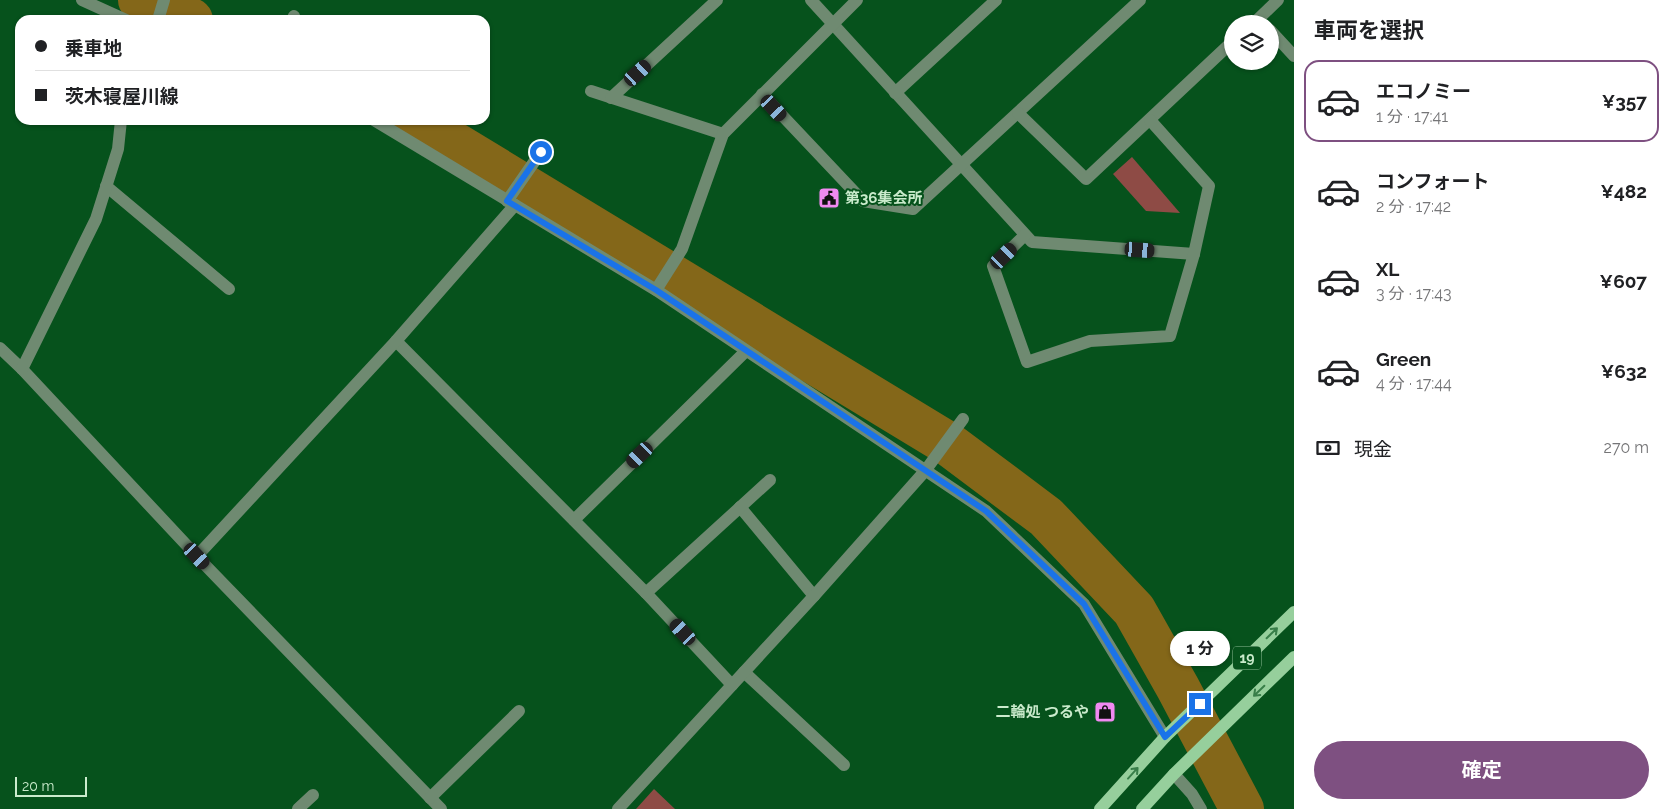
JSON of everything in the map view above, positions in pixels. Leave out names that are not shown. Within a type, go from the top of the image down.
[{"type":"main road","name":"19","points":[[1100,809],[1165,737],[1294,612]]},
{"type":"main road","name":"19","points":[[1142,809],[1189,759],[1294,657]]},
{"type":"street","points":[[82,0],[115,15]]},
{"type":"street","points":[[160,15],[164,0]]},
{"type":"street","points":[[611,98],[717,0]]},
{"type":"street","points":[[811,0],[1032,242],[1194,254]]},
{"type":"street","points":[[656,290],[682,249],[723,134],[857,0]]},
{"type":"street","points":[[895,92],[996,0]]},
{"type":"street","points":[[762,94],[863,201],[912,209],[1140,0]]},
{"type":"street","points":[[1265,15],[1278,0]]},
{"type":"street","points":[[1279,40],[1294,56]]},
{"type":"street","points":[[1018,113],[1086,179],[1224,50]]},
{"type":"street","points":[[592,91],[723,134]]},
{"type":"street","points":[[1026,235],[993,266],[1027,362],[1090,341],[1170,336],[1194,254],[1209,186],[1150,120]]},
{"type":"street","points":[[22,369],[96,219],[118,149],[120,125]]},
{"type":"street","points":[[383,125],[512,199],[656,290],[986,511],[1084,604],[1165,737]]},
{"type":"street","points":[[197,556],[396,341],[512,199],[541,152]]},
{"type":"street","points":[[106,186],[229,289]]},
{"type":"street","points":[[396,341],[646,593],[732,684]]},
{"type":"street","points":[[0,348],[441,809]]},
{"type":"street","points":[[574,520],[746,350]]},
{"type":"street","points":[[618,809],[926,471],[963,419]]},
{"type":"street","points":[[646,593],[770,480]]},
{"type":"street","points":[[740,507],[814,596]]},
{"type":"street","points":[[744,672],[844,766]]},
{"type":"street","points":[[430,798],[519,711]]},
{"type":"street","points":[[1174,774],[1192,794],[1201,809]]},
{"type":"street","points":[[298,809],[313,795]]},
{"type":"shaded area","points":[[1132,157],[1180,213],[1146,211],[1113,174]]},
{"type":"shaded area","points":[[654,789],[675,809],[636,809]]},
{"type":"waterway","points":[[140,0],[178,15]]},
{"type":"waterway","points":[[422,125],[947,443],[1046,517],[1134,610],[1242,809]]},
{"type":"place","name":"第36集会所","points":[[829,198]]},
{"type":"place","name":"二輪処 つるや","points":[[1105,712]]},
{"type":"route","points":[[541,152],[507,201],[656,290],[986,511],[1084,604],[1165,737],[1200,704]]}]
